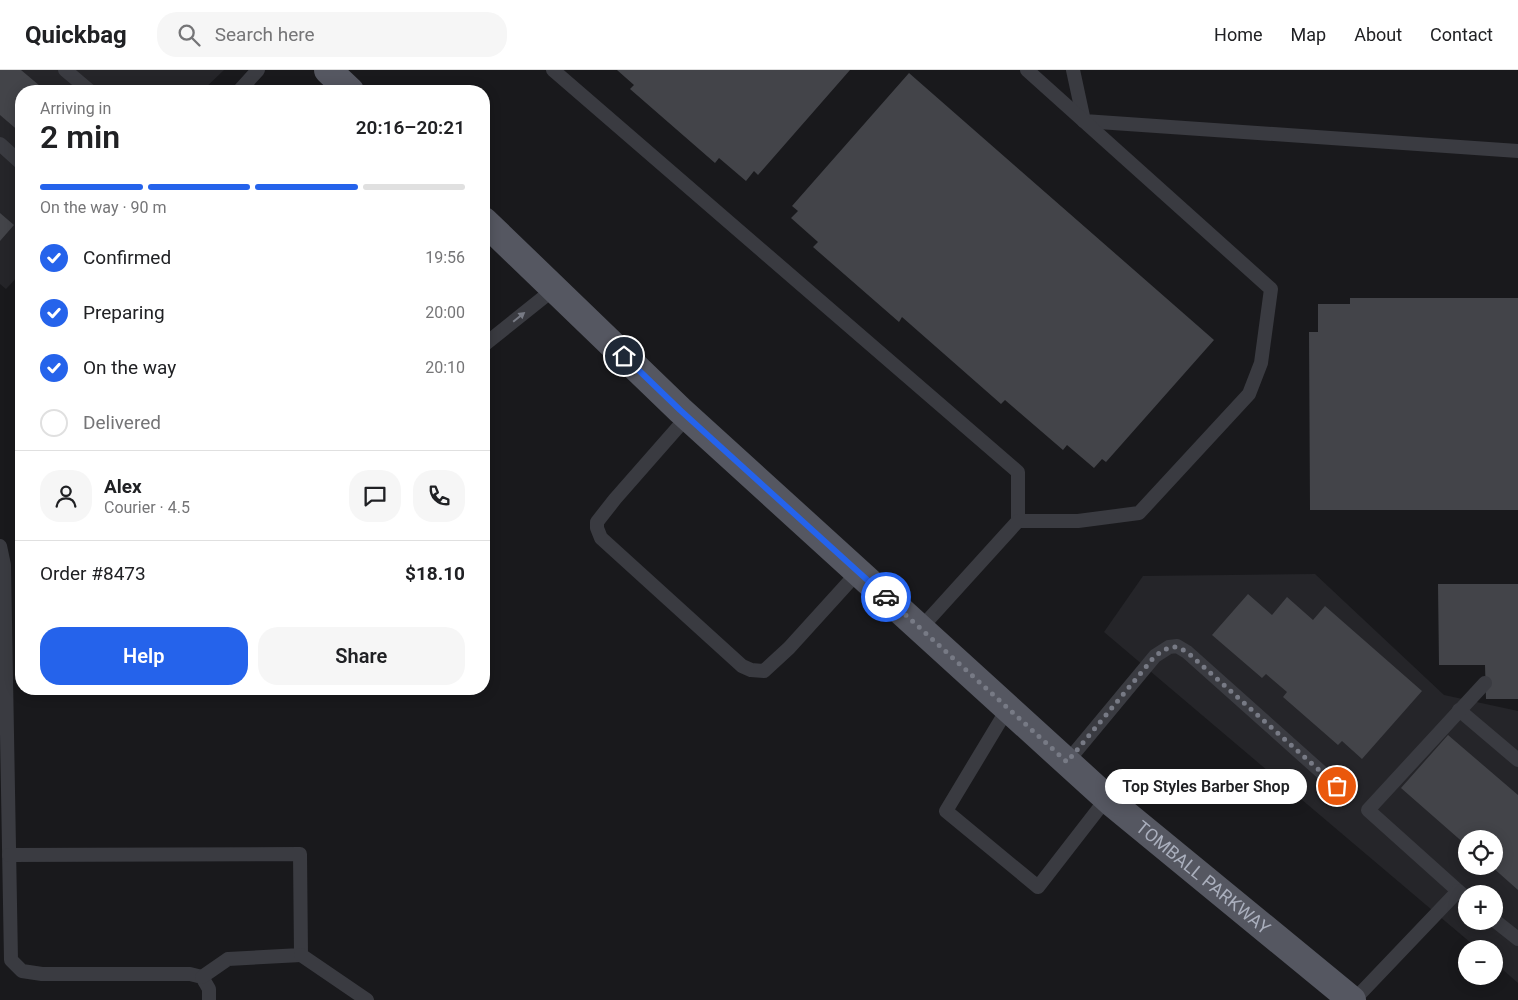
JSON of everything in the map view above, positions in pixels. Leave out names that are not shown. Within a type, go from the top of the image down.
[{"type":"main road","points":[[328,70],[344,85]]},
{"type":"main road","name":"TOMBALL PARKWAY","points":[[490,227],[687,417],[1107,798],[1353,1000]]},
{"type":"lane","points":[[65,70],[83,85]]},
{"type":"lane","points":[[244,85],[258,70]]},
{"type":"lane","points":[[553,70],[1018,472],[1018,521],[920,629]]},
{"type":"lane","points":[[1018,521],[1078,522],[1139,513],[1249,394],[1261,363],[1270,289],[1027,70]]},
{"type":"lane","points":[[1073,70],[1084,121]]},
{"type":"lane","points":[[1084,121],[1518,151]]},
{"type":"lane","points":[[0,144],[15,158]]},
{"type":"lane","points":[[490,340],[554,289]]},
{"type":"lane","points":[[687,417],[615,499],[597,522],[597,528],[601,538],[742,666],[751,670],[764,671],[789,648],[858,572]]},
{"type":"lane","points":[[0,546],[4,565],[4,729],[11,960],[22,972],[42,974],[190,974],[202,977],[209,990],[209,1000]]},
{"type":"lane","points":[[1067,762],[1155,656],[1169,647],[1177,646],[1187,652],[1337,786]]},
{"type":"lane","points":[[1458,890],[1368,810],[1485,683]]},
{"type":"lane","points":[[1008,708],[946,811],[1038,887],[1107,798]]},
{"type":"lane","points":[[1459,710],[1518,760]]},
{"type":"lane","points":[[9,855],[300,854],[301,955]]},
{"type":"lane","points":[[1353,1000],[1458,898]]},
{"type":"lane","points":[[1503,927],[1518,939]]},
{"type":"lane","points":[[202,977],[228,959],[301,955],[367,1000]]},
{"type":"shaded area","points":[[0,70],[224,70],[208,85],[15,85],[15,279],[6,289],[0,284]]},
{"type":"shaded area","points":[[1315,574],[1444,695],[1518,711],[1518,983],[1503,970],[1503,940],[1467,940],[1104,632],[1143,576]]},
{"type":"building","points":[[0,70],[21,70],[39,85],[15,85],[15,128],[0,115]]},
{"type":"building","points":[[617,70],[850,70],[758,175],[754,171],[746,181],[719,158],[715,163],[630,89],[634,85]]},
{"type":"building","points":[[909,73],[1214,340],[1106,462],[1102,459],[1094,468],[1067,445],[1063,450],[1005,400],[1001,404],[902,317],[899,322],[813,247],[818,242],[791,218],[798,211],[792,206]]},
{"type":"building","points":[[0,213],[14,225],[0,241]]},
{"type":"building","points":[[1350,298],[1518,298],[1518,510],[1310,510],[1309,332],[1318,332],[1318,304],[1350,304]]},
{"type":"building","points":[[1438,584],[1518,584],[1518,699],[1486,699],[1485,665],[1439,665]]},
{"type":"building","points":[[1248,594],[1272,615],[1287,597],[1313,620],[1325,606],[1422,691],[1362,759],[1342,741],[1338,745],[1283,697],[1287,692],[1266,674],[1262,678],[1212,635]]},
{"type":"building","points":[[1448,735],[1518,795],[1518,890],[1501,875],[1503,875],[1503,830],[1458,830],[1458,838],[1401,788]]},
{"type":"way so far","points":[[886,597],[1067,762],[1155,656],[1169,647],[1177,646],[1187,652],[1337,786]]},
{"type":"place","name":"Top Styles Barber Shop","points":[[1337,786]]},
{"type":"route","points":[[624,356],[680,410],[886,597]]}]
